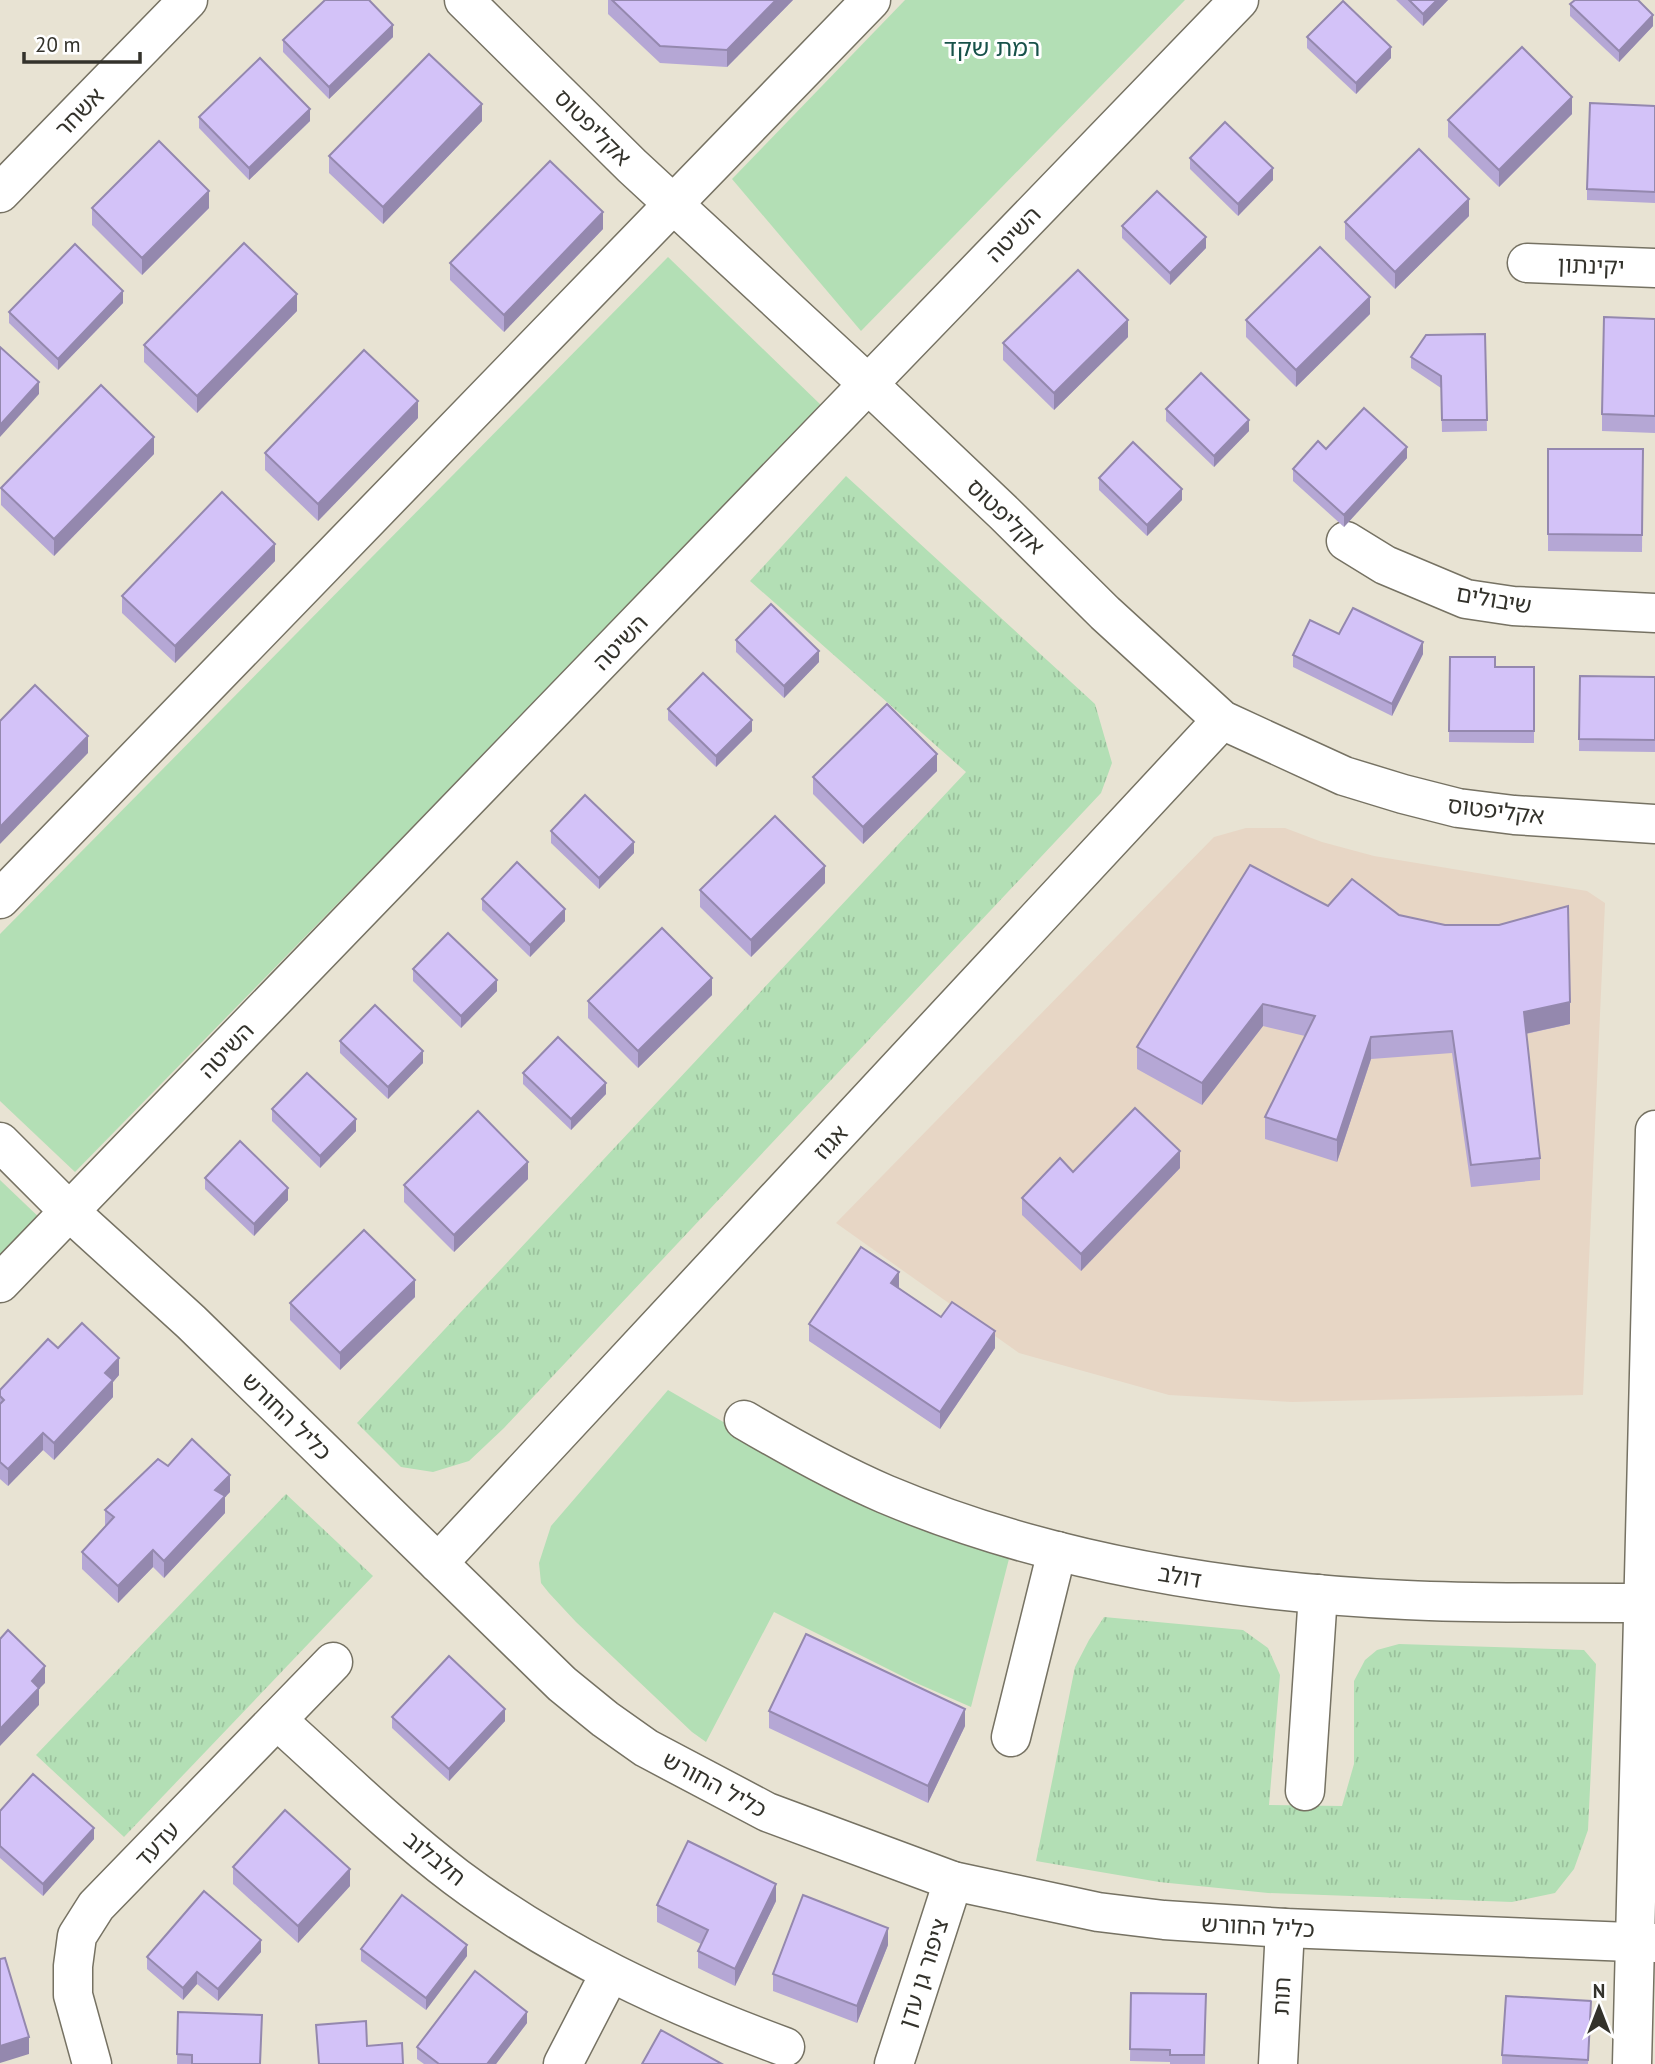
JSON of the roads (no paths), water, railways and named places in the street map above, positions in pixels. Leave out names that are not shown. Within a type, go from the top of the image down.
[{"type":"street","name":"אשחר","points":[[0,193],[188,0]]},
{"type":"street","name":"אקליפטוס","points":[[464,0],[673,204],[869,384],[1105,613],[1222,720],[1344,776],[1458,808],[1514,815],[1655,824]]},
{"type":"street","points":[[0,900],[870,0]]},
{"type":"street","name":"השיטה","points":[[0,1283],[1239,0]]},
{"type":"street","name":"יקינתון","points":[[1527,263],[1655,268]]},
{"type":"street","name":"שיבולים","points":[[1346,541],[1418,581],[1466,598],[1513,606],[1655,613]]},
{"type":"street","name":"אגוז","points":[[438,1563],[1222,720]]},
{"type":"street","points":[[1633,2064],[1646,1943],[1644,1603],[1655,1130]]},
{"type":"street","name":"כליל החורש","points":[[0,1142],[70,1212],[191,1322],[562,1684],[646,1748],[766,1812],[953,1881],[1098,1912],[1164,1920],[1285,1928],[1646,1943]]},
{"type":"street","name":"דולב","points":[[744,1420],[812,1459],[884,1493],[961,1523],[1057,1551],[1127,1567],[1217,1583],[1318,1594],[1407,1600],[1644,1603]]},
{"type":"street","points":[[1011,1737],[1057,1551]]},
{"type":"street","points":[[1305,1791],[1318,1594]]},
{"type":"street","name":"עדעד","points":[[92,2064],[73,1994],[77,1936],[96,1906],[333,1662]]},
{"type":"street","name":"חלבלוב","points":[[277,1720],[410,1839],[456,1877],[514,1918],[610,1973],[688,2010],[785,2046]]},
{"type":"street","name":"ציפור גן עדן","points":[[894,2064],[953,1881]]},
{"type":"street","name":"תות","points":[[1278,2064],[1285,1928]]},
{"type":"street","points":[[564,2064],[610,1973]]},
{"type":"district","name":"רמת שקד","points":[[992,47]]}]
